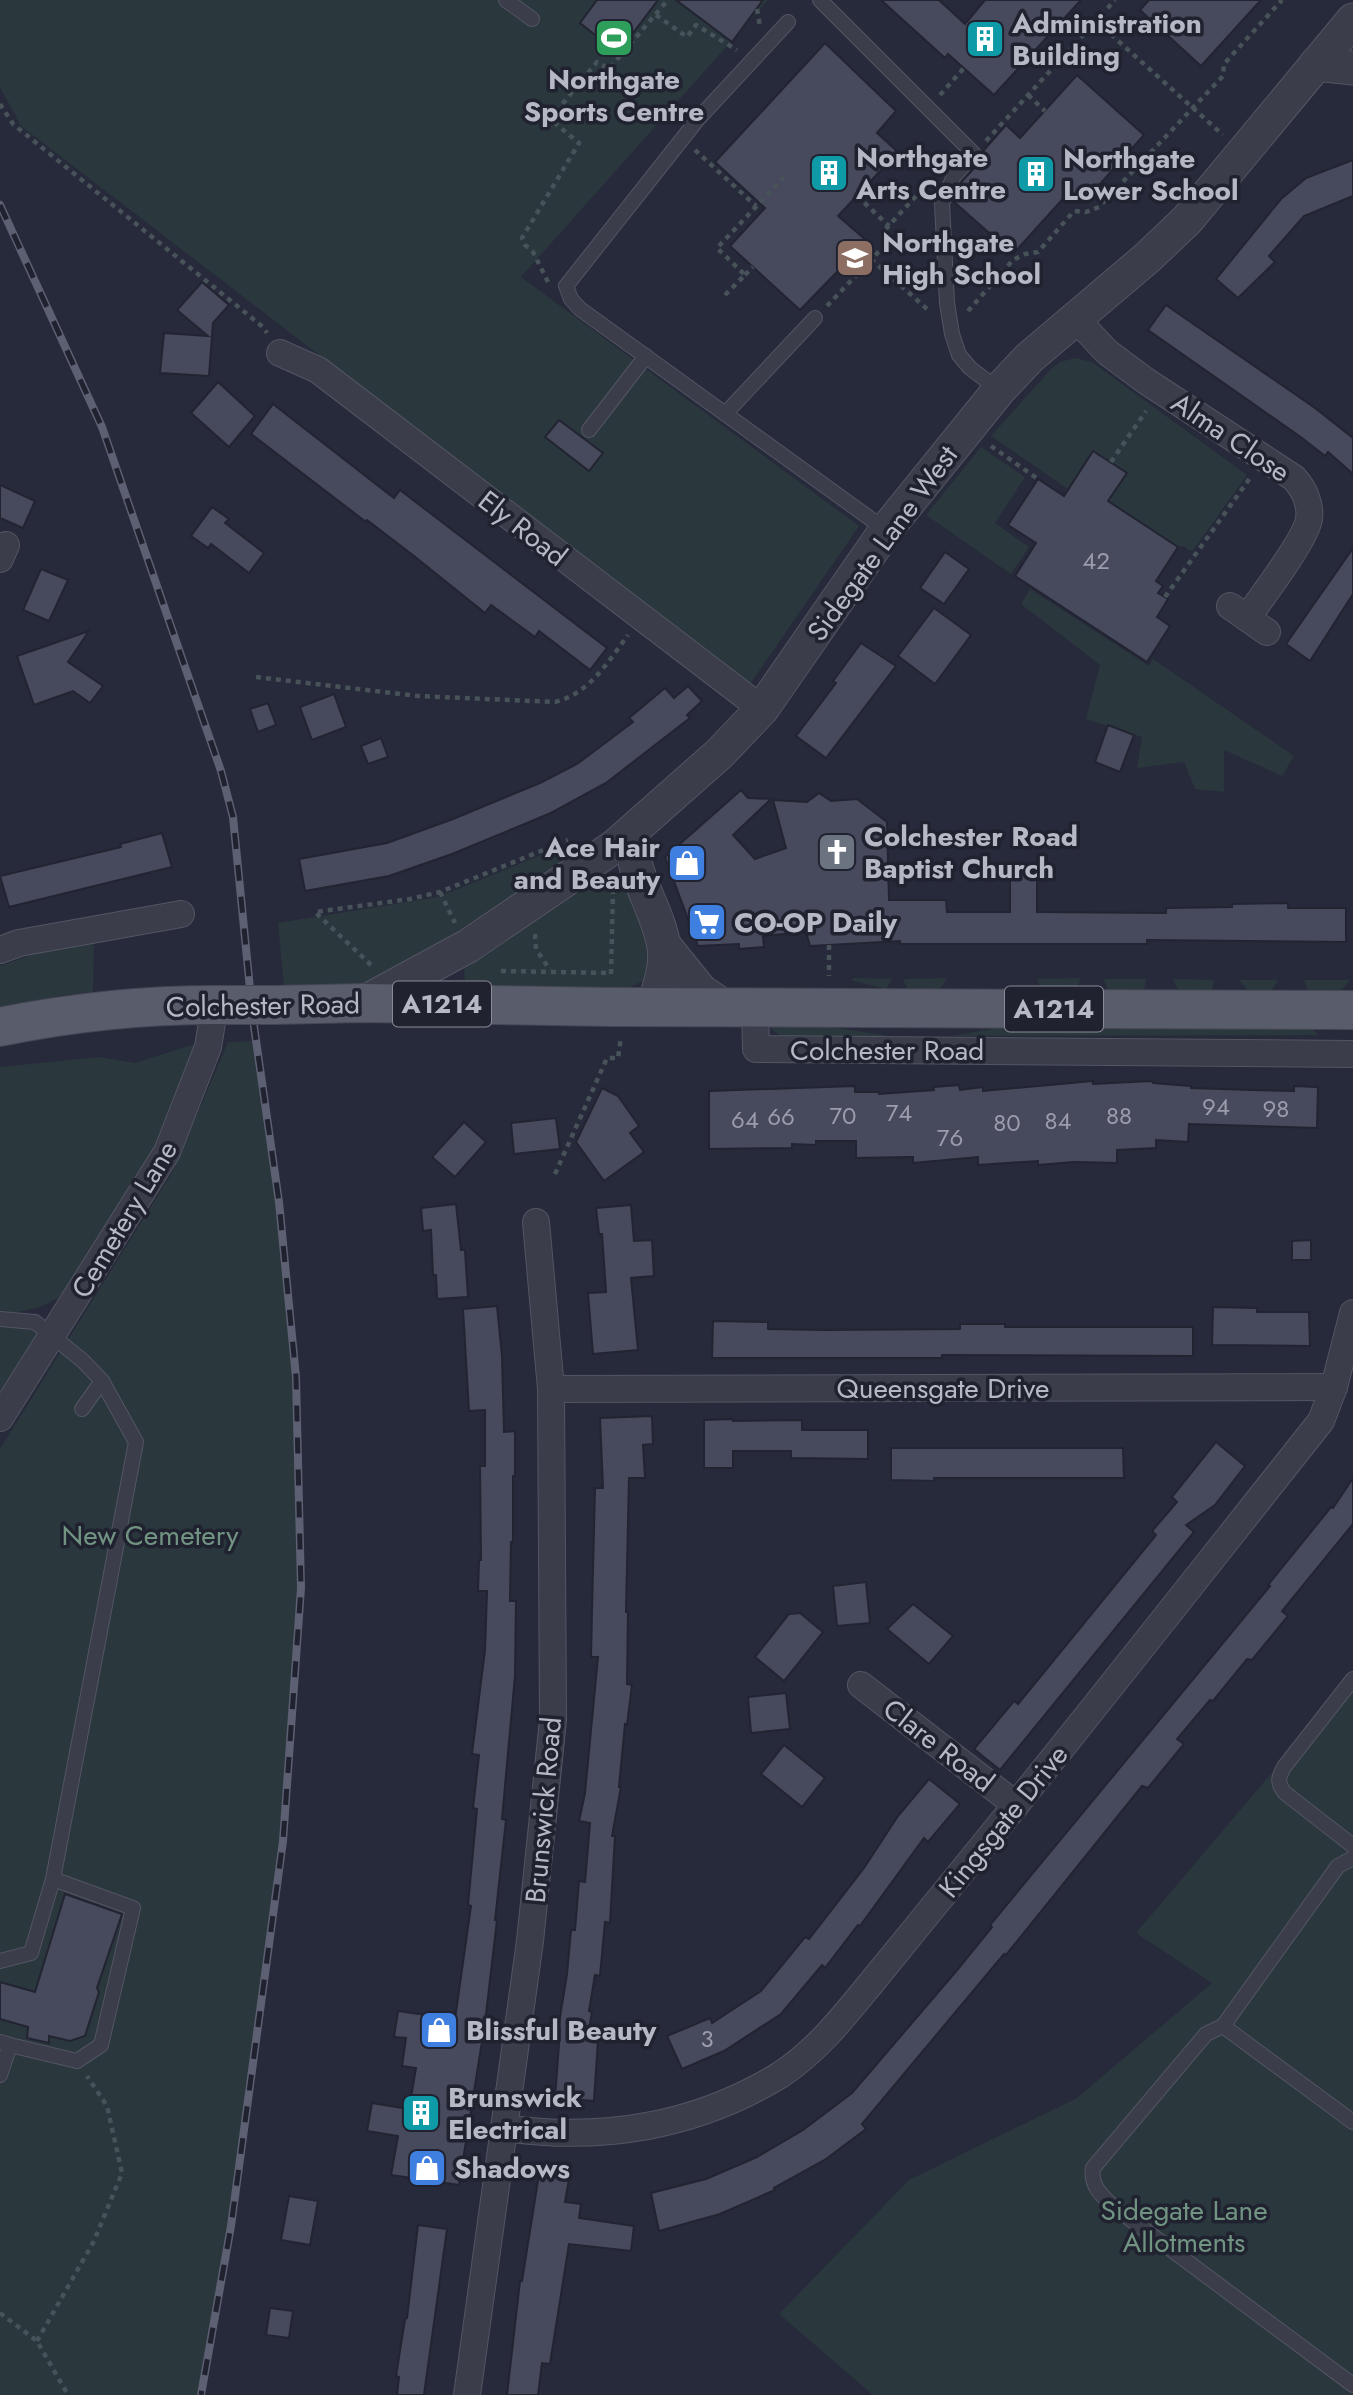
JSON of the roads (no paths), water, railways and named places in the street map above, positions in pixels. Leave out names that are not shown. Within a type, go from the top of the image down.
[{"type":"main road","name":"Colchester Road","points":[[0,1027],[81,1014],[159,1006],[274,1005],[368,985],[638,1016],[740,1007],[1353,1010]]},
{"type":"street","name":"Sidegate Lane West","points":[[368,985],[468,946],[615,846],[711,762],[762,709],[886,530],[999,390],[1029,358],[1186,220],[1352,22]]},
{"type":"street","points":[[1316,64],[1353,68]]},
{"type":"street","name":"Alma Close","points":[[1076,319],[1107,352],[1146,381],[1294,478],[1300,485],[1309,511],[1304,534],[1248,619]]},
{"type":"street","name":"Ely Road","points":[[273,343],[318,370],[762,709]]},
{"type":"street","points":[[633,831],[632,852],[635,866],[664,945],[701,991],[740,1007]]},
{"type":"street","points":[[0,950],[19,943],[181,914]]},
{"type":"street","points":[[638,1016],[664,967],[664,945]]},
{"type":"street","name":"Cemetery Lane","points":[[0,1418],[167,1152],[224,1005]]},
{"type":"street","name":"Colchester Road","points":[[740,1007],[756,1049],[1353,1054]]},
{"type":"street","name":"Brunswick Road","points":[[467,2395],[530,1941],[553,1720],[551,1390],[536,1222]]},
{"type":"street","name":"Kingsgate Drive","points":[[506,2128],[569,2134],[621,2132],[663,2124],[727,2103],[782,2073],[833,2030],[1016,1805],[1321,1421],[1334,1387],[1353,1313]]},
{"type":"street","name":"Queensgate Drive","points":[[551,1390],[1334,1387]]},
{"type":"street","name":"Clare Road","points":[[860,1685],[1016,1805]]},
{"type":"lane","points":[[506,0],[532,19]]},
{"type":"lane","points":[[820,0],[974,154],[954,176],[942,203],[947,303],[951,330],[959,355],[970,368],[999,390]]},
{"type":"lane","points":[[788,22],[698,119],[566,286],[571,299],[580,309],[886,530]]},
{"type":"lane","points":[[725,414],[815,318]]},
{"type":"lane","points":[[589,430],[646,356]]},
{"type":"lane","points":[[0,1319],[35,1322],[83,1361],[102,1381],[136,1442],[53,1879],[31,1953],[0,1961]]},
{"type":"lane","points":[[82,1409],[102,1381]]},
{"type":"lane","points":[[1353,1679],[1278,1777],[1279,1785],[1285,1793],[1353,1846]]},
{"type":"lane","points":[[1353,1857],[1338,1866],[1223,2026],[1206,2034],[1093,2168],[1091,2177],[1098,2192],[1114,2207],[1353,2385]]},
{"type":"lane","points":[[0,2075],[5,2044],[77,2060],[101,2045],[133,1908],[53,1879]]},
{"type":"lane","points":[[1223,2026],[1353,2122]]},
{"type":"railway","points":[[0,205],[102,427],[221,771],[233,817],[253,1019],[279,1202],[296,1377],[301,1588],[283,1841],[231,2226],[201,2395]]},
{"type":"place","name":"Northgate Sports Centre","points":[[614,38]]},
{"type":"place","name":"Administration Building","points":[[985,39]]},
{"type":"place","name":"Northgate Arts Centre","points":[[829,173]]},
{"type":"place","name":"Northgate Lower School","points":[[1036,174]]},
{"type":"place","name":"Northgate High School","points":[[855,258]]},
{"type":"place","name":"Colchester Road Baptist Church","points":[[837,852]]},
{"type":"place","name":"Ace Hair and Beauty","points":[[687,863]]},
{"type":"place","name":"CO-OP Daily","points":[[707,922]]},
{"type":"place","name":"Blissful Beauty","points":[[439,2030]]},
{"type":"place","name":"Brunswick Electrical","points":[[421,2113]]},
{"type":"place","name":"Shadows","points":[[427,2168]]},
{"type":"park label","name":"New Cemetery","points":[[150,1535]]},
{"type":"park label","name":"Sidegate Lane Allotments","points":[[1184,2226]]}]
